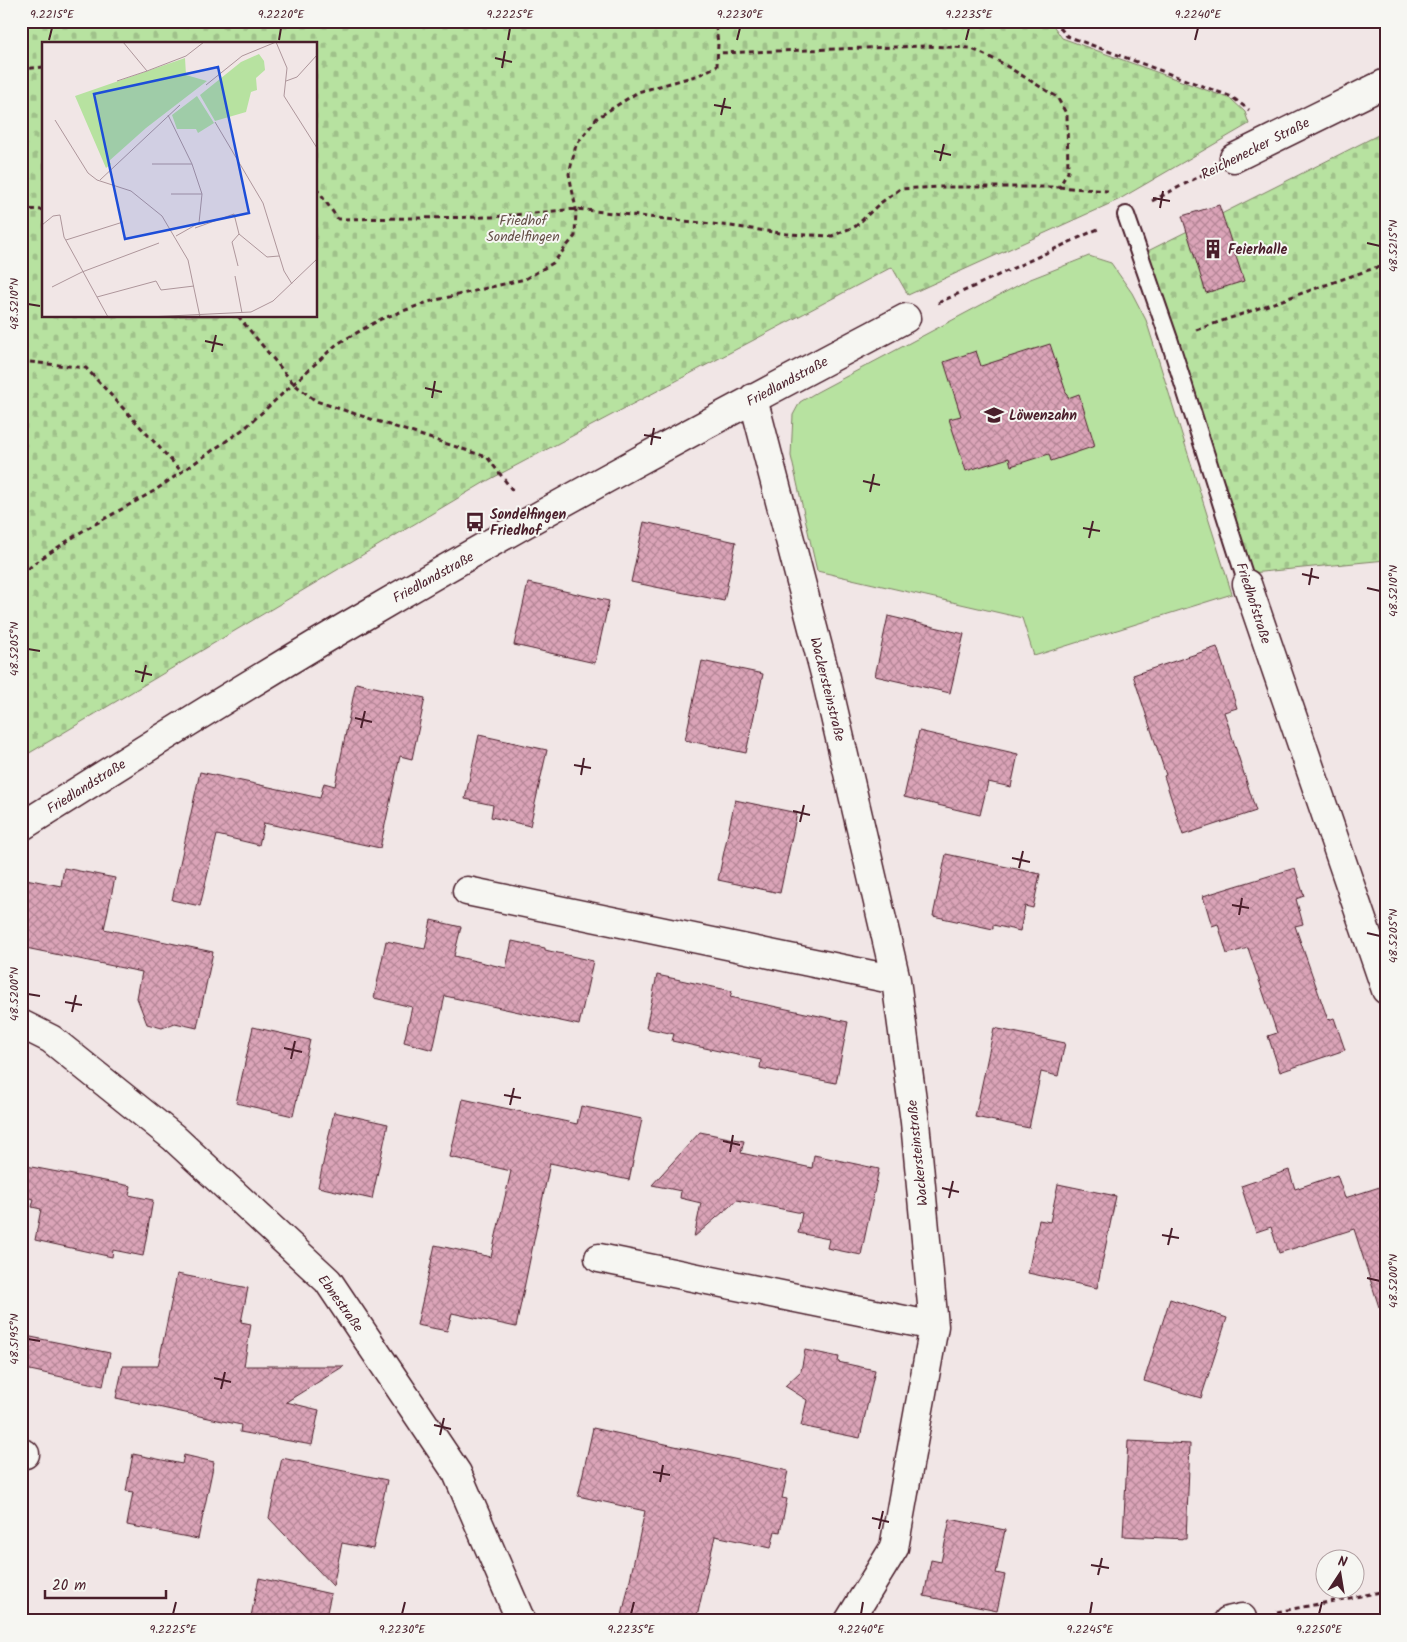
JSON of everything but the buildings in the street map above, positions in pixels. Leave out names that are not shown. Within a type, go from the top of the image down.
[{"type":"street","name":"Reichenecker Straße","points":[[1234,158],[1386,83]]},
{"type":"street","name":"Friedlandstraße","points":[[21,827],[166,735],[371,612],[753,398],[906,318]]},
{"type":"street","name":"Wackersteinstraße","points":[[753,398],[826,678],[896,980],[915,1122],[934,1326],[894,1548],[849,1621]]},
{"type":"street","name":"Friedhofstraße","points":[[1247,584],[1386,990]]},
{"type":"street","points":[[467,891],[896,980]]},
{"type":"street","name":"Ebnestraße","points":[[21,1024],[50,1039],[173,1137],[328,1281],[457,1473],[521,1621]]},
{"type":"street","points":[[600,1258],[934,1326]]},
{"type":"lane","name":"Friedhofstraße","points":[[1126,216],[1169,339],[1247,584]]},
{"type":"path","points":[[21,575],[36,562],[81,532],[154,491],[245,428],[337,344],[381,319],[428,302],[525,279],[553,263],[575,236],[576,209],[569,174],[576,145],[597,118],[638,92],[699,75],[717,66],[718,43],[715,21]]},
{"type":"path","points":[[1054,21],[1067,36],[1232,97],[1249,110],[1252,125],[1234,158]]},
{"type":"path","points":[[318,191],[338,219],[492,218],[576,209],[787,234],[832,236],[856,226],[879,204],[900,189],[939,187],[1059,187],[1068,172],[1067,115],[1057,97],[1000,62],[970,48],[925,46],[718,53]]},
{"type":"path","points":[[21,69],[42,67]]},
{"type":"path","name":"Reichenecker Straße","points":[[1126,216],[1234,158]]},
{"type":"path","points":[[21,209],[42,210]]},
{"type":"path","points":[[906,318],[1126,216]]},
{"type":"path","points":[[1169,339],[1386,264]]},
{"type":"path","points":[[240,318],[294,384],[316,401],[488,456],[534,520]]},
{"type":"path","points":[[21,361],[86,368],[182,472]]},
{"type":"path","points":[[1294,1609],[1386,1590]]},
{"type":"green space","name":"Friedhof Sondelfingen","points":[[21,21],[1050,21],[1062,38],[1231,99],[1245,112],[1249,124],[1118,200],[908,295],[892,267],[485,482],[21,758]]},
{"type":"green space","points":[[1386,131],[1386,560],[1251,573],[1140,255]]},
{"type":"green space","points":[[1089,256],[1111,263],[1132,293],[1146,320],[1232,594],[1034,656],[1022,618],[817,571],[791,456],[793,415],[800,402],[1028,280]]},
{"type":"place","name":"Feierhalle","points":[[1213,249]]},
{"type":"place","name":"Löwenzahn","points":[[994,415]]},
{"type":"place","name":"Sondelfingen Friedhof","points":[[475,522]]}]
